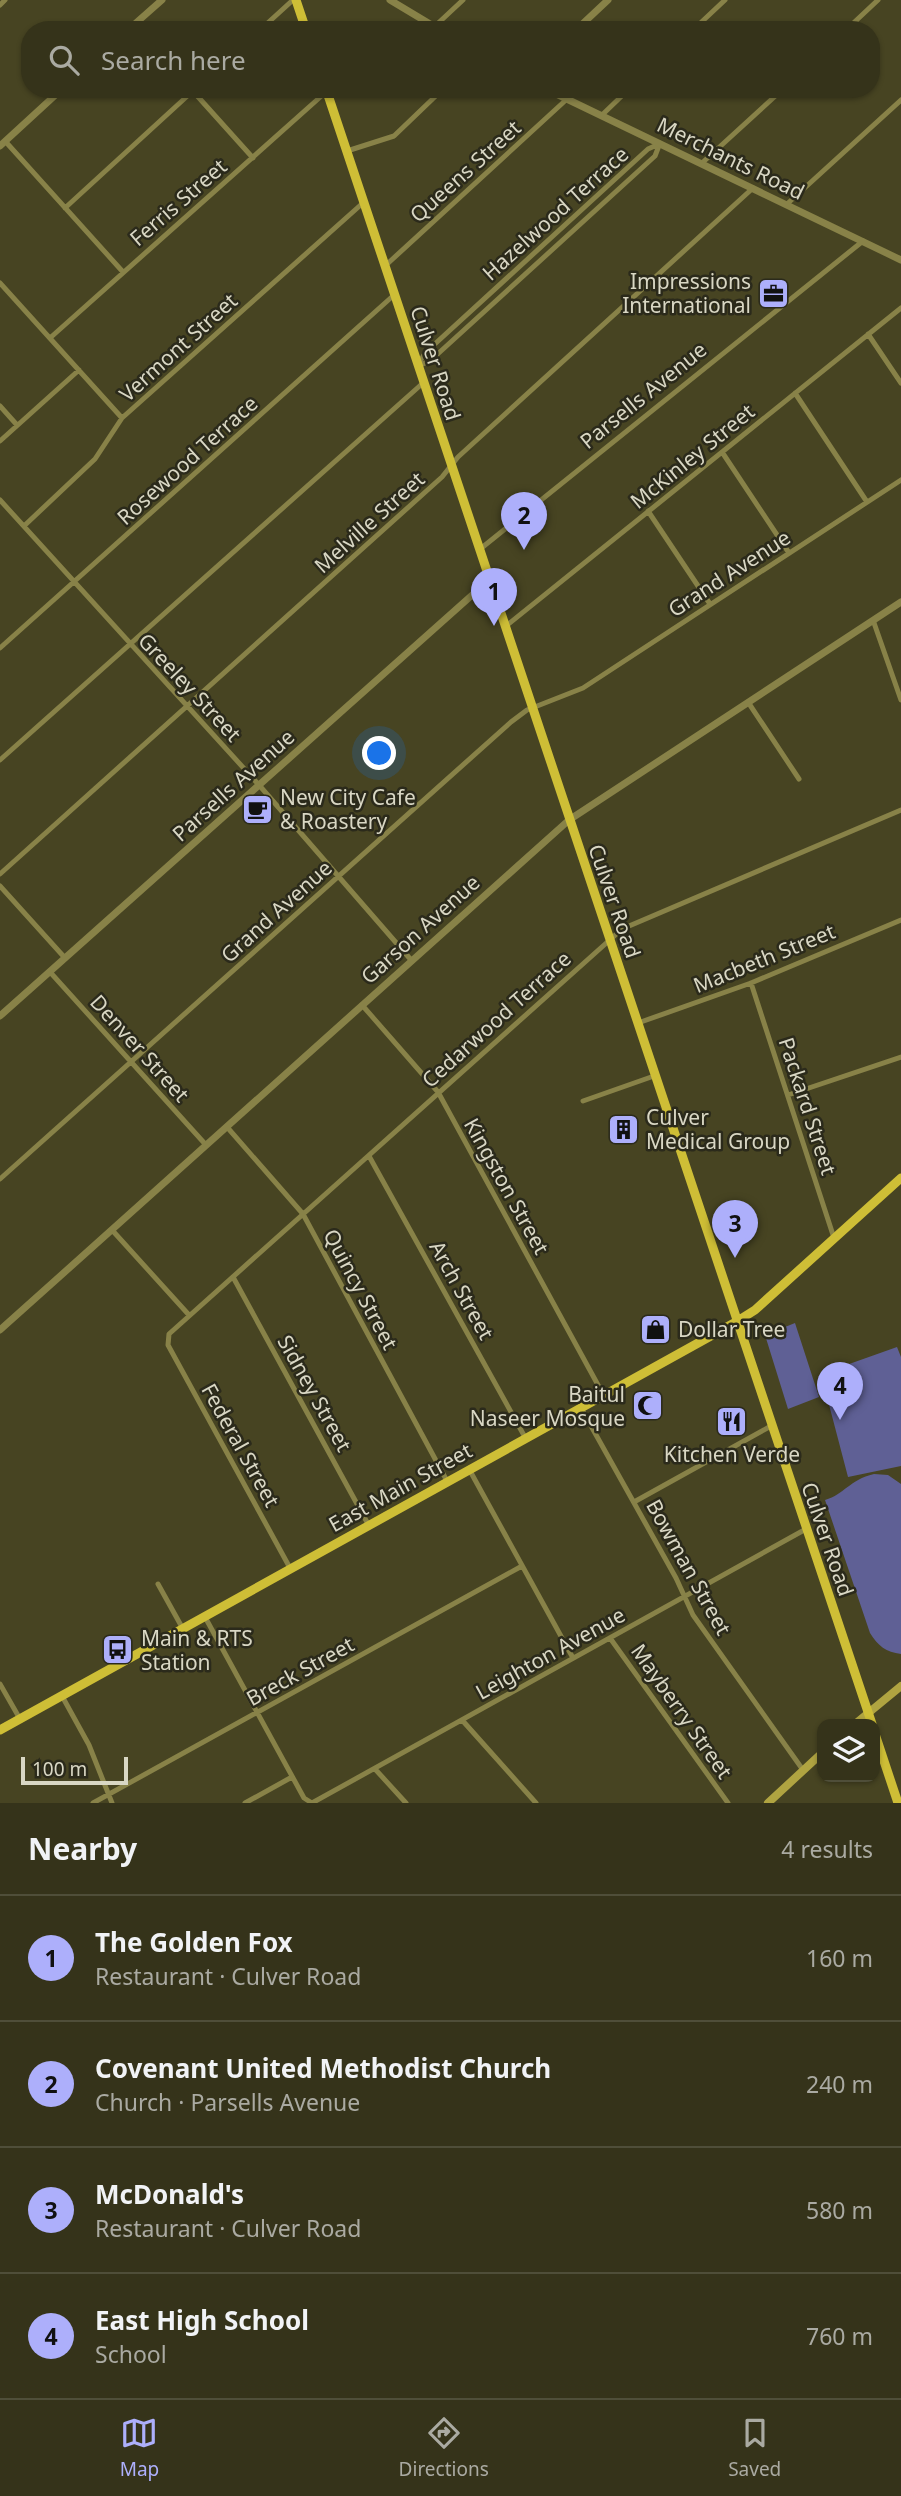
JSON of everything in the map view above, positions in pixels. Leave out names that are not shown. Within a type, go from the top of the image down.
[{"type":"main road","points":[[295,0],[303,21]]},
{"type":"main road","name":"Culver Road","points":[[329,98],[503,628],[870,1719]]},
{"type":"main road","name":"East Main Street","points":[[0,1730],[736,1322],[755,1310],[901,1178]]},
{"type":"main road","points":[[861,1719],[901,1686]]},
{"type":"main road","points":[[880,1749],[898,1803]]},
{"type":"main road","points":[[768,1803],[817,1757]]},
{"type":"street","points":[[0,5],[5,0]]},
{"type":"street","points":[[140,21],[162,0]]},
{"type":"street","points":[[270,21],[295,0]]},
{"type":"street","points":[[390,0],[425,21]]},
{"type":"street","points":[[444,21],[463,0]]},
{"type":"street","points":[[586,21],[608,0]]},
{"type":"street","points":[[703,21],[725,0]]},
{"type":"street","points":[[856,21],[878,0]]},
{"type":"street","points":[[52,98],[2,144],[123,272]]},
{"type":"street","points":[[65,208],[184,98]]},
{"type":"street","points":[[200,98],[253,158]]},
{"type":"street","name":"Ferris Street","points":[[50,338],[317,98]]},
{"type":"street","points":[[347,151],[394,136],[434,98]]},
{"type":"street","points":[[602,115],[620,98]]},
{"type":"street","points":[[702,163],[773,98]]},
{"type":"street","name":"Merchants Road","points":[[567,99],[901,260]]},
{"type":"street","name":"Queens Street","points":[[385,266],[567,99]]},
{"type":"street","points":[[787,204],[901,100]]},
{"type":"street","name":"Hazelwood Terrace","points":[[418,366],[430,361],[573,231],[654,156],[660,143]]},
{"type":"street","name":"Melville Street","points":[[0,874],[452,467],[458,457],[753,188]]},
{"type":"street","name":"Vermont Street","points":[[24,526],[95,459],[122,418],[364,202]]},
{"type":"street","name":"Parsells Avenue","points":[[479,550],[863,242]]},
{"type":"street","points":[[0,283],[122,418]]},
{"type":"street","name":"Rosewood Terrace","points":[[1,646],[394,295]]},
{"type":"street","name":"McKinley Street","points":[[503,628],[901,308]]},
{"type":"street","points":[[868,334],[901,383]]},
{"type":"street","points":[[0,441],[79,370]]},
{"type":"street","points":[[0,760],[423,383]]},
{"type":"street","points":[[795,393],[867,502]]},
{"type":"street","points":[[0,406],[17,425]]},
{"type":"street","points":[[722,452],[789,553]]},
{"type":"street","name":"Grand Avenue","points":[[0,1179],[511,722],[532,708],[583,688],[901,480]]},
{"type":"street","name":"Greeley Street","points":[[0,499],[128,644],[259,785],[412,961]]},
{"type":"street","points":[[648,511],[710,604]]},
{"type":"street","name":"Parsells Avenue","points":[[0,1016],[489,580]]},
{"type":"street","name":"Garson Avenue","points":[[0,1330],[569,820],[901,602]]},
{"type":"street","points":[[873,620],[901,700]]},
{"type":"street","points":[[748,702],[799,779]]},
{"type":"street","name":"Cedarwood Terrace","points":[[167,1336],[609,939],[629,925],[901,810]]},
{"type":"street","points":[[0,886],[65,958]]},
{"type":"street","name":"Macbeth Street","points":[[638,1023],[751,983],[901,919]]},
{"type":"street","name":"Denver Street","points":[[50,972],[206,1145]]},
{"type":"street","name":"Packard Street","points":[[751,983],[834,1238]]},
{"type":"street","name":"Kingston Street","points":[[362,1005],[438,1093],[604,1395]]},
{"type":"street","points":[[789,1095],[901,1057]]},
{"type":"street","points":[[583,1101],[654,1076]]},
{"type":"street","name":"Quincy Street","points":[[227,1127],[303,1214],[447,1481]]},
{"type":"street","name":"Arch Street","points":[[369,1156],[526,1439]]},
{"type":"street","points":[[112,1230],[189,1315]]},
{"type":"street","name":"Sidney Street","points":[[233,1277],[369,1524]]},
{"type":"street","name":"Federal Street","points":[[167,1336],[168,1345],[290,1568]]},
{"type":"street","name":"Bowman Street","points":[[581,1408],[693,1615],[803,1770]]},
{"type":"street","points":[[634,1502],[771,1426]]},
{"type":"street","points":[[469,1469],[573,1658]]},
{"type":"street","name":"Leighton Avenue","points":[[309,1802],[375,1769],[806,1529]]},
{"type":"street","name":"Breck Street","points":[[93,1803],[522,1566]]},
{"type":"street","points":[[158,1584],[183,1629]]},
{"type":"street","points":[[205,1617],[292,1777],[309,1802]]},
{"type":"street","name":"Mayberry Street","points":[[610,1638],[728,1803]]},
{"type":"street","points":[[0,1684],[20,1719]]},
{"type":"street","points":[[62,1696],[89,1745],[112,1803]]},
{"type":"street","points":[[462,1720],[536,1803]]},
{"type":"street","points":[[375,1769],[406,1803]]},
{"type":"street","points":[[244,1803],[292,1777]]},
{"type":"shaded area","points":[[795,1323],[819,1397],[788,1409],[765,1335]]},
{"type":"shaded area","points":[[897,1347],[901,1357],[901,1466],[848,1477],[821,1374]]},
{"type":"shaded area","points":[[874,1474],[888,1475],[901,1484],[901,1654],[883,1648],[870,1633],[825,1500]]},
{"type":"place","name":"Impressions International","points":[[774,293]]},
{"type":"place","name":"Covenant United Methodist Church","points":[[524,550]]},
{"type":"place","name":"The Golden Fox","points":[[494,626]]},
{"type":"place","name":"New City Cafe & Roastery","points":[[257,809]]},
{"type":"place","name":"Culver Medical Group","points":[[623,1129]]},
{"type":"place","name":"McDonald's","points":[[735,1258]]},
{"type":"place","name":"Dollar Tree","points":[[655,1329]]},
{"type":"place","name":"Baitul Naseer Mosque","points":[[648,1406]]},
{"type":"place","name":"East High School","points":[[840,1420]]},
{"type":"place","name":"Kitchen Verde","points":[[732,1422]]},
{"type":"place","name":"Main & RTS Station","points":[[118,1650]]}]
